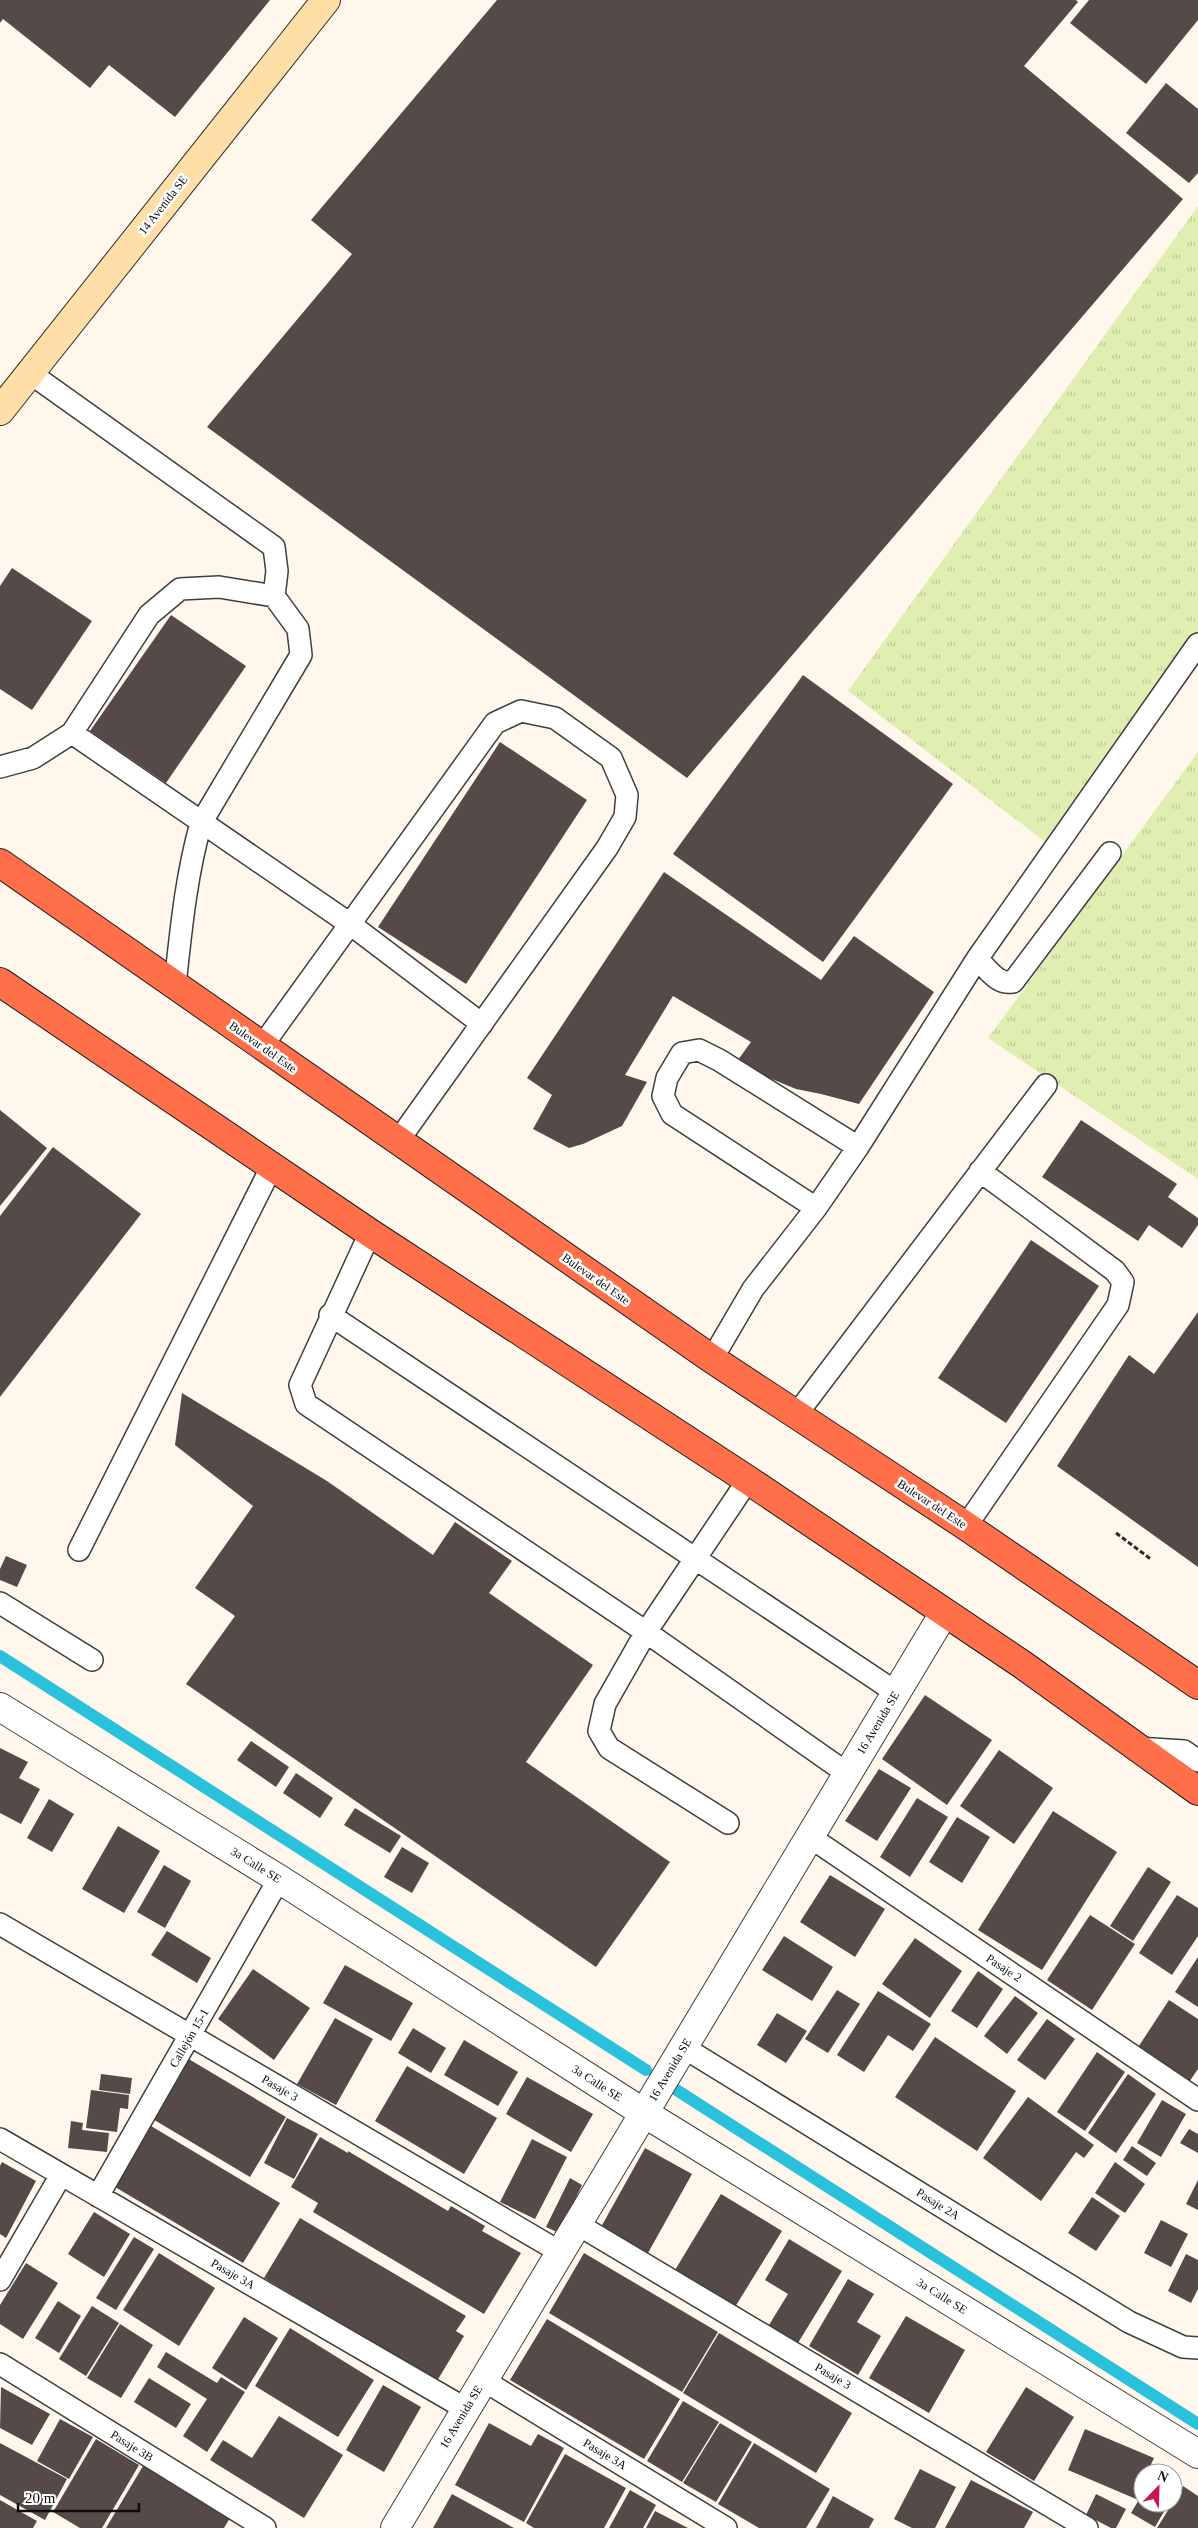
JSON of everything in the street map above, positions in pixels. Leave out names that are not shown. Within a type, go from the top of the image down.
[{"type":"highway","name":"Bulevar del Este","points":[[0,863],[712,1359],[966,1526],[1198,1685]]},
{"type":"highway","points":[[0,982],[370,1233],[748,1480],[1023,1665],[1198,1791]]},
{"type":"street","name":"14 Avenida SE","points":[[0,411],[326,0]]},
{"type":"street","name":"16 Avenida SE","points":[[394,2528],[944,1612]]},
{"type":"street","name":"3a Calle SE","points":[[0,1707],[279,1879],[644,2113],[1198,2454]]},
{"type":"lane","points":[[30,373],[274,547],[277,571],[274,596],[298,629],[301,655],[201,823],[192,854],[185,894],[174,985]]},
{"type":"lane","points":[[0,767],[33,758],[72,733],[149,615],[180,590],[219,587],[274,596]]},
{"type":"lane","points":[[712,1359],[753,1289],[816,1208],[858,1147],[977,959],[1198,644]]},
{"type":"lane","points":[[262,1046],[495,722],[520,711],[555,718],[611,758],[627,795],[625,817],[607,848],[398,1142]]},
{"type":"lane","points":[[72,733],[350,924],[482,1024]]},
{"type":"lane","points":[[977,959],[999,981],[1013,982],[1110,853]]},
{"type":"lane","points":[[816,1208],[672,1114],[663,1096],[667,1078],[682,1053],[699,1050],[720,1060],[858,1147]]},
{"type":"lane","points":[[796,1415],[1046,1085]]},
{"type":"lane","points":[[79,1550],[272,1166]]},
{"type":"lane","points":[[966,1526],[1118,1305],[1123,1282],[1115,1271],[980,1170]]},
{"type":"lane","points":[[370,1233],[330,1315],[300,1385],[306,1404],[646,1632],[848,1774]]},
{"type":"lane","points":[[330,1315],[897,1693]]},
{"type":"lane","points":[[728,1824],[610,1748],[599,1731],[605,1704],[646,1632],[748,1480]]},
{"type":"lane","points":[[0,1603],[92,1660]]},
{"type":"lane","points":[[1137,1748],[1184,1751],[1198,1760]]},
{"type":"lane","name":"Pasaje 2","points":[[810,1836],[1198,2100]]},
{"type":"lane","name":"Callejón 15-1","points":[[98,2196],[279,1879]]},
{"type":"lane","name":"Pasaje 3","points":[[0,1924],[560,2252]]},
{"type":"lane","name":"Pasaje 2A","points":[[683,2047],[1129,2322],[1183,2347],[1198,2348]]},
{"type":"lane","name":"Pasaje 3A","points":[[0,2139],[466,2409]]},
{"type":"lane","points":[[0,2280],[61,2175]]},
{"type":"lane","name":"Pasaje 3","points":[[577,2224],[1088,2528]]},
{"type":"lane","name":"Pasaje 3B","points":[[0,2364],[265,2528]]},
{"type":"lane","name":"Pasaje 3A","points":[[483,2380],[726,2528]]},
{"type":"path","points":[[1116,1533],[1152,1560]]},
{"type":"green space","points":[[1198,206],[1198,644],[1057,851],[848,691]]},
{"type":"green space","points":[[1198,752],[1198,1179],[988,1038]]},
{"type":"building","points":[[0,0],[270,0],[175,117],[109,65],[90,88],[3,19],[0,23]]},
{"type":"building","points":[[497,0],[1076,0],[1078,2],[1024,66],[1183,199],[687,778],[207,427],[352,254],[311,220]]},
{"type":"building","points":[[1089,0],[1198,0],[1198,20],[1146,84],[1070,23]]},
{"type":"building","points":[[1166,83],[1198,109],[1198,173],[1189,183],[1126,133]]},
{"type":"building","points":[[12,568],[92,621],[32,710],[0,689],[0,586]]},
{"type":"building","points":[[171,615],[246,666],[166,783],[90,731]]},
{"type":"building","points":[[803,675],[953,784],[823,962],[673,854]]},
{"type":"building","points":[[500,742],[587,800],[466,984],[378,927]]},
{"type":"building","points":[[664,872],[821,980],[854,936],[934,992],[859,1104],[796,1089],[735,1064],[751,1042],[673,996],[625,1075],[647,1082],[622,1126],[583,1144],[569,1148],[533,1129],[552,1095],[527,1078]]},
{"type":"building","points":[[0,1110],[47,1148],[0,1206]]},
{"type":"building","points":[[1081,1120],[1177,1184],[1168,1197],[1198,1218],[1198,1225],[1182,1248],[1149,1225],[1138,1241],[1042,1177]]},
{"type":"building","points":[[53,1147],[141,1214],[0,1397],[0,1216]]},
{"type":"building","points":[[1031,1240],[1099,1286],[1006,1423],[938,1378]]},
{"type":"building","points":[[1198,1312],[1198,1567],[1057,1466],[1129,1355],[1154,1374]]},
{"type":"building","points":[[182,1393],[327,1481],[433,1555],[455,1522],[512,1561],[489,1593],[593,1665],[526,1762],[670,1862],[596,1967],[186,1684],[235,1616],[195,1588],[253,1506],[175,1445]]},
{"type":"building","points":[[6,1556],[27,1565],[17,1587],[0,1580],[0,1569]]},
{"type":"building","points":[[925,1695],[992,1740],[947,1805],[882,1759]]},
{"type":"building","points":[[251,1741],[289,1767],[276,1787],[237,1760]]},
{"type":"building","points":[[0,1748],[28,1762],[19,1778],[40,1789],[21,1824],[0,1813]]},
{"type":"building","points":[[999,1750],[1053,1788],[1014,1844],[960,1806]]},
{"type":"building","points":[[879,1769],[911,1788],[877,1841],[845,1821]]},
{"type":"building","points":[[296,1773],[333,1798],[320,1818],[283,1793]]},
{"type":"building","points":[[917,1798],[948,1817],[910,1877],[880,1857]]},
{"type":"building","points":[[49,1799],[74,1814],[52,1852],[27,1838]]},
{"type":"building","points":[[355,1808],[401,1836],[390,1853],[344,1825]]},
{"type":"building","points":[[1053,1811],[1117,1852],[1042,1970],[978,1930]]},
{"type":"building","points":[[957,1817],[990,1837],[962,1883],[929,1862]]},
{"type":"building","points":[[118,1826],[160,1851],[124,1913],[82,1889]]},
{"type":"building","points":[[402,1847],[429,1863],[412,1893],[384,1877]]},
{"type":"building","points":[[164,1865],[191,1881],[165,1928],[137,1912]]},
{"type":"building","points":[[1148,1867],[1171,1882],[1133,1941],[1110,1926]]},
{"type":"building","points":[[830,1875],[885,1909],[855,1957],[800,1922]]},
{"type":"building","points":[[1177,1895],[1198,1908],[1198,1936],[1172,1975],[1139,1953]]},
{"type":"building","points":[[1090,1915],[1135,1944],[1092,2010],[1047,1980]]},
{"type":"building","points":[[167,1931],[211,1958],[197,1983],[151,1955]]},
{"type":"building","points":[[784,1936],[833,1967],[812,2001],[762,1970]]},
{"type":"building","points":[[915,1938],[962,1971],[930,2018],[882,1984]]},
{"type":"building","points":[[1198,1957],[1198,2007],[1175,1992]]},
{"type":"building","points":[[345,1965],[413,2003],[391,2041],[323,2003]]},
{"type":"building","points":[[253,1969],[310,2008],[274,2060],[218,2019]]},
{"type":"building","points":[[978,1971],[1003,1989],[977,2028],[951,2011]]},
{"type":"building","points":[[837,1990],[860,2004],[828,2053],[805,2039]]},
{"type":"building","points":[[878,1991],[931,2024],[913,2051],[888,2035],[864,2072],[837,2055]]},
{"type":"building","points":[[1015,1996],[1038,2013],[1007,2054],[984,2036]]},
{"type":"building","points":[[1169,2000],[1198,2019],[1198,2069],[1185,2088],[1133,2055]]},
{"type":"building","points":[[777,2013],[807,2031],[786,2063],[757,2045]]},
{"type":"building","points":[[335,2018],[373,2039],[336,2105],[297,2084]]},
{"type":"building","points":[[1047,2019],[1075,2039],[1045,2080],[1017,2060]]},
{"type":"building","points":[[413,2028],[446,2048],[431,2073],[398,2053]]},
{"type":"building","points":[[935,2037],[1016,2091],[977,2151],[895,2097]]},
{"type":"building","points":[[464,2040],[518,2072],[498,2106],[444,2075]]},
{"type":"building","points":[[1097,2052],[1125,2072],[1085,2131],[1057,2112]]},
{"type":"building","points":[[187,2058],[286,2117],[250,2177],[151,2118]]},
{"type":"building","points":[[407,2066],[497,2118],[464,2174],[375,2121]]},
{"type":"building","points":[[101,2074],[132,2078],[130,2094],[99,2090]]},
{"type":"building","points":[[1128,2074],[1156,2094],[1116,2153],[1088,2133]]},
{"type":"building","points":[[527,2077],[593,2114],[571,2152],[506,2114]]},
{"type":"building","points":[[91,2090],[129,2095],[128,2109],[120,2108],[117,2132],[86,2128]]},
{"type":"building","points":[[1028,2097],[1094,2145],[1084,2158],[1076,2152],[1041,2201],[983,2158]]},
{"type":"building","points":[[1162,2100],[1186,2114],[1161,2157],[1137,2143]]},
{"type":"building","points":[[287,2118],[318,2134],[294,2179],[264,2163]]},
{"type":"building","points":[[71,2121],[83,2123],[82,2130],[109,2133],[107,2152],[68,2148]]},
{"type":"building","points":[[146,2123],[280,2203],[243,2263],[110,2184]]},
{"type":"building","points":[[1189,2129],[1198,2134],[1198,2153],[1180,2143]]},
{"type":"building","points":[[320,2137],[348,2153],[348,2151],[448,2211],[451,2206],[485,2226],[482,2231],[521,2253],[484,2314],[313,2212],[318,2203],[291,2187]]},
{"type":"building","points":[[532,2139],[567,2157],[535,2219],[500,2202]]},
{"type":"building","points":[[1132,2146],[1156,2163],[1147,2176],[1123,2160]]},
{"type":"building","points":[[645,2148],[692,2174],[648,2253],[601,2227]]},
{"type":"building","points":[[2,2162],[36,2181],[6,2238],[0,2234],[0,2166]]},
{"type":"building","points":[[1115,2162],[1145,2184],[1125,2213],[1095,2193]]},
{"type":"building","points":[[570,2178],[582,2185],[559,2233],[546,2227]]},
{"type":"building","points":[[1198,2180],[1198,2210],[1186,2204]]},
{"type":"building","points":[[721,2194],[782,2231],[735,2307],[675,2270]]},
{"type":"building","points":[[1092,2197],[1120,2216],[1096,2251],[1068,2233]]},
{"type":"building","points":[[94,2212],[130,2234],[104,2277],[68,2254]]},
{"type":"building","points":[[300,2218],[466,2316],[456,2331],[464,2336],[437,2381],[264,2278]]},
{"type":"building","points":[[1161,2220],[1188,2234],[1171,2267],[1144,2253]]},
{"type":"building","points":[[134,2237],[154,2249],[116,2310],[96,2298]]},
{"type":"building","points":[[789,2239],[842,2271],[798,2343],[769,2325],[788,2294],[765,2280]]},
{"type":"building","points":[[159,2253],[215,2288],[179,2346],[123,2310]]},
{"type":"building","points":[[584,2253],[718,2332],[682,2392],[549,2313]]},
{"type":"building","points":[[1186,2254],[1198,2260],[1198,2289],[1191,2303],[1168,2291]]},
{"type":"building","points":[[26,2263],[58,2283],[23,2339],[0,2324],[0,2305]]},
{"type":"building","points":[[848,2279],[874,2294],[857,2322],[881,2336],[858,2375],[809,2346]]},
{"type":"building","points":[[58,2301],[81,2316],[59,2353],[35,2338]]},
{"type":"building","points":[[92,2306],[119,2323],[86,2376],[59,2359]]},
{"type":"building","points":[[906,2316],[965,2350],[929,2413],[869,2378]]},
{"type":"building","points":[[244,2317],[278,2338],[246,2390],[212,2368]]},
{"type":"building","points":[[547,2319],[680,2399],[644,2459],[510,2380]]},
{"type":"building","points":[[120,2324],[153,2345],[121,2398],[87,2378]]},
{"type":"building","points":[[290,2328],[374,2380],[338,2437],[255,2386]]},
{"type":"building","points":[[719,2333],[852,2413],[816,2473],[683,2393]]},
{"type":"building","points":[[166,2352],[217,2383],[221,2377],[245,2392],[207,2452],[183,2436],[207,2399],[157,2367]]},
{"type":"building","points":[[149,2378],[191,2404],[176,2428],[134,2402]]},
{"type":"building","points":[[383,2385],[421,2407],[384,2472],[346,2450]]},
{"type":"building","points":[[1,2387],[50,2414],[32,2445],[0,2428]]},
{"type":"building","points":[[1026,2387],[1074,2417],[1034,2481],[986,2452]]},
{"type":"building","points":[[683,2401],[719,2422],[682,2482],[647,2461]]},
{"type":"building","points":[[279,2416],[343,2455],[304,2518],[210,2460],[223,2440],[252,2458]]},
{"type":"building","points":[[60,2419],[93,2437],[69,2479],[37,2461]]},
{"type":"building","points":[[489,2423],[531,2446],[538,2434],[564,2448],[524,2522],[455,2485]]},
{"type":"building","points":[[720,2423],[752,2442],[716,2502],[683,2483]]},
{"type":"building","points":[[1085,2429],[1154,2458],[1152,2463],[1133,2463],[1133,2498],[1068,2470]]},
{"type":"building","points":[[96,2439],[139,2465],[102,2528],[80,2528],[53,2512]]},
{"type":"building","points":[[0,2443],[67,2479],[45,2520],[0,2495]]},
{"type":"building","points":[[754,2443],[830,2489],[806,2528],[759,2528],[718,2504]]},
{"type":"building","points":[[565,2454],[626,2488],[604,2528],[534,2528],[526,2523]]},
{"type":"building","points":[[143,2466],[230,2518],[224,2528],[106,2528]]},
{"type":"building","points":[[920,2469],[956,2487],[935,2528],[912,2528],[894,2519]]},
{"type":"building","points":[[971,2480],[1033,2512],[1024,2528],[945,2528]]},
{"type":"building","points":[[1183,2486],[1198,2496],[1198,2528],[1157,2528],[1166,2513],[1183,2513]]},
{"type":"building","points":[[630,2490],[656,2505],[643,2528],[609,2528]]},
{"type":"building","points":[[452,2494],[514,2528],[433,2528]]},
{"type":"building","points":[[1096,2494],[1126,2509],[1116,2528],[1111,2528],[1086,2515]]},
{"type":"building","points":[[833,2496],[874,2519],[869,2528],[816,2528]]},
{"type":"building","points":[[0,2500],[37,2521],[33,2528],[0,2528]]},
{"type":"building","points":[[1133,2510],[1133,2513],[1163,2513],[1155,2527],[1131,2513]]},
{"type":"building","points":[[655,2511],[688,2528],[646,2528]]},
{"type":"waterway","points":[[0,1656],[646,2070]]},
{"type":"waterway","points":[[675,2089],[1198,2424]]}]
